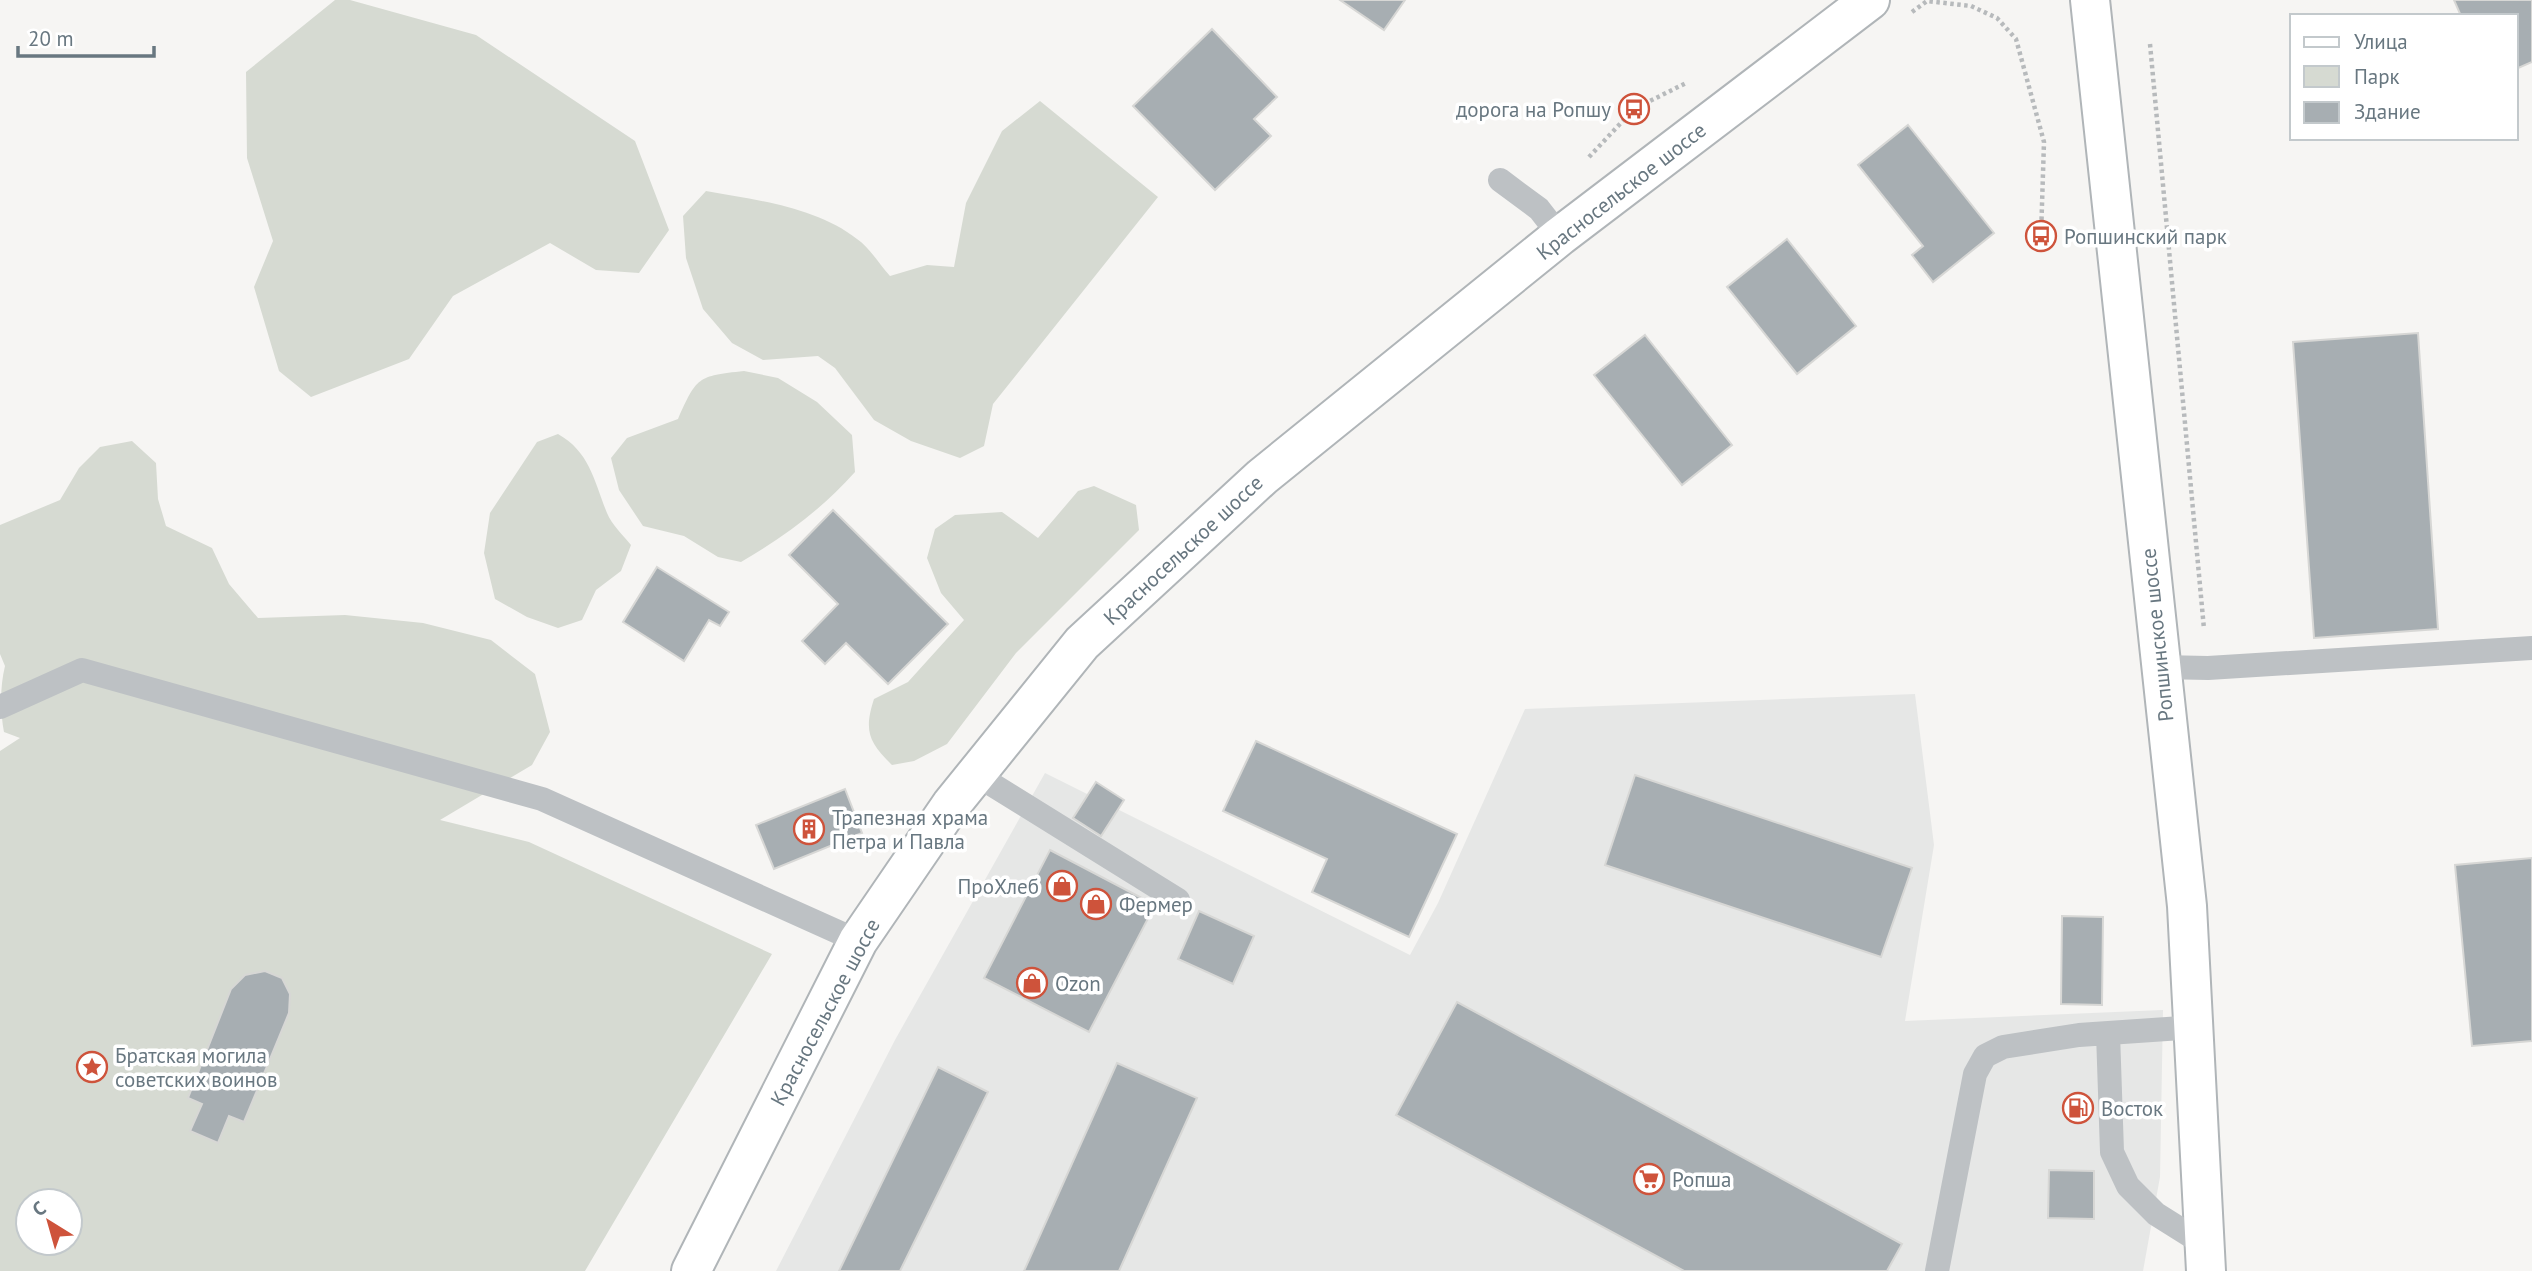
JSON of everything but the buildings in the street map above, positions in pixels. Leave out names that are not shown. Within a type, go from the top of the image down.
[{"type":"main road","name":"Красносельское шоссе","points":[[691,1271],[859,941],[975,774],[1082,643],[1262,477],[1560,236],[1870,0]]},
{"type":"main road","name":"Ропшинское шоссе","points":[[2091,0],[2160,667],[2188,905],[2206,1258]]},
{"type":"lane","points":[[1500,180],[1539,209],[1560,236]]},
{"type":"lane","points":[[2160,667],[2208,668],[2532,648]]},
{"type":"lane","points":[[0,707],[82,670],[542,799],[859,941]]},
{"type":"lane","points":[[975,774],[1178,900]]},
{"type":"lane","points":[[1937,1271],[1979,1065],[1993,1050],[2108,1033],[2196,1027]]},
{"type":"lane","points":[[2108,1033],[2112,1152],[2128,1186],[2206,1258]]},
{"type":"path","points":[[1905,17],[1927,1],[1971,6],[1997,18],[2016,39],[2044,142],[2041,236]]},
{"type":"path","points":[[2150,44],[2208,668]]},
{"type":"shaded area","points":[[1915,694],[1934,845],[1905,1021],[2163,1010],[2160,1177],[2143,1271],[776,1271],[895,1040],[1045,773],[1410,955],[1438,903],[1525,709]]},
{"type":"green space","points":[[335,0],[350,0],[476,35],[635,141],[669,230],[639,273],[596,270],[550,243],[453,296],[409,359],[311,397],[279,371],[254,287],[273,241],[247,158],[246,72]]},
{"type":"green space","points":[[1040,101],[1158,197],[993,404],[984,446],[960,458],[911,441],[874,420],[835,368],[818,356],[763,360],[732,343],[703,309],[686,258],[683,216],[706,191],[785,206],[823,219],[862,243],[890,276],[927,265],[954,267],[966,203],[1002,131]]},
{"type":"green space","points":[[744,371],[778,378],[817,402],[852,435],[855,472],[802,522],[741,562],[718,557],[684,536],[643,526],[619,490],[611,458],[627,438],[678,419],[690,394],[700,381],[707,377]]},
{"type":"green space","points":[[558,434],[569,441],[584,458],[609,517],[631,545],[621,571],[596,590],[582,620],[558,628],[527,617],[495,599],[484,553],[490,513],[537,442]]},
{"type":"green space","points":[[132,441],[156,463],[158,499],[166,526],[212,548],[229,584],[258,618],[345,615],[423,623],[491,640],[535,674],[550,732],[532,765],[440,820],[529,842],[772,954],[585,1271],[0,1271],[0,751],[20,738],[4,732],[2,716],[1,690],[5,666],[0,654],[0,525],[60,500],[79,468],[100,447]]},
{"type":"green space","points":[[1094,486],[1136,505],[1139,530],[1016,653],[947,744],[914,761],[892,765],[870,735],[869,719],[874,699],[908,682],[964,620],[941,593],[927,558],[935,529],[955,515],[1002,512],[1038,538],[1078,491]]},
{"type":"place","name":"дорога на Ропшу","points":[[1634,109]]},
{"type":"place","name":"Ропшинский парк","points":[[2041,236]]},
{"type":"place","name":"Трапезная храма Петра и Павла","points":[[809,829]]},
{"type":"place","name":"ПроХлеб","points":[[1062,886]]},
{"type":"place","name":"Фермер","points":[[1096,904]]},
{"type":"place","name":"Ozon","points":[[1032,983]]},
{"type":"place","name":"Братская могила советских воинов","points":[[92,1067]]},
{"type":"place","name":"Восток","points":[[2078,1108]]},
{"type":"place","name":"Ропша","points":[[1649,1179]]}]
